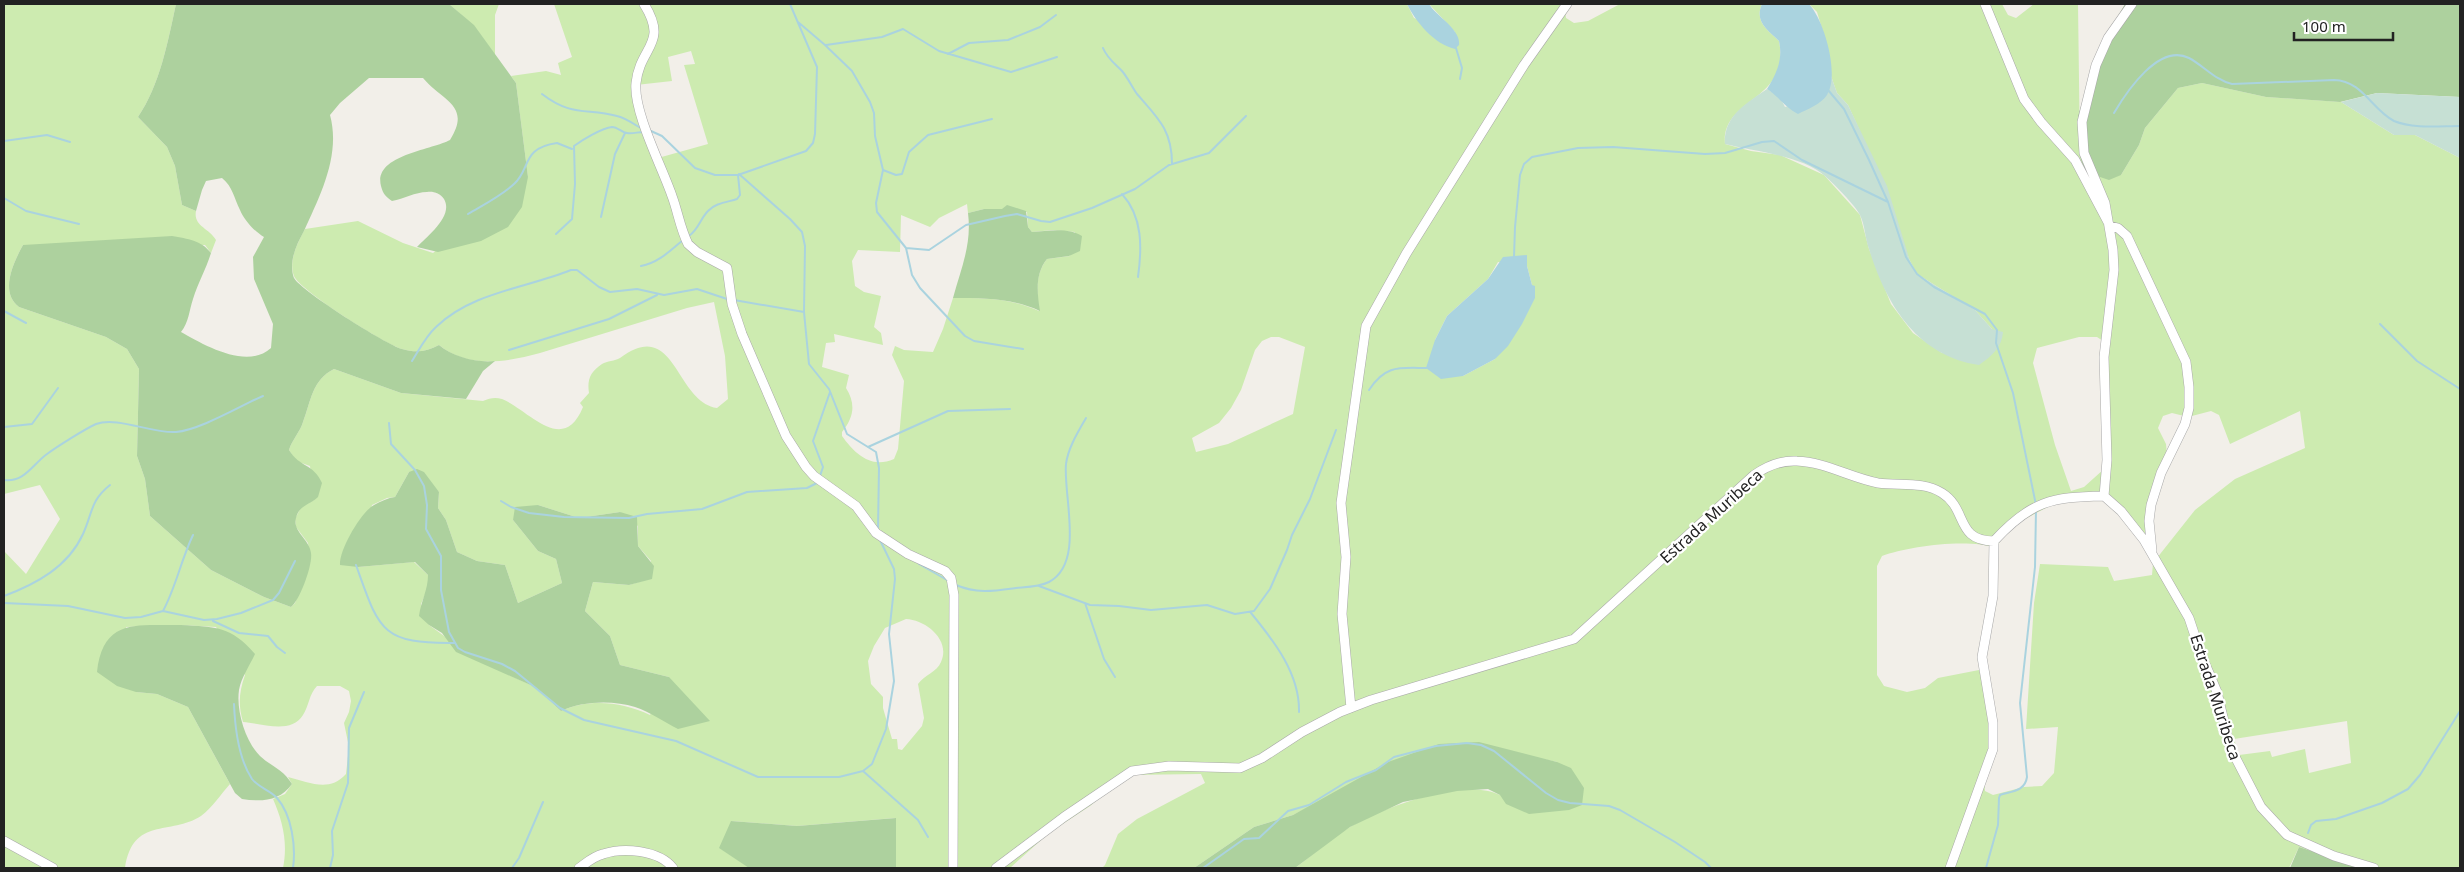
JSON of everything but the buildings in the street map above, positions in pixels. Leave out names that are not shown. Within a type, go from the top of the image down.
[{"type":"street","points":[[644,4],[655,29],[654,38],[636,82],[640,108],[688,244],[697,252],[727,268],[736,318],[786,436],[814,476],[837,490],[856,506],[876,533],[908,554],[945,571],[950,578],[954,595],[952,868]]},
{"type":"street","points":[[1351,708],[1342,614],[1346,557],[1342,503],[1366,326],[1406,254],[1524,64],[1567,4]]},
{"type":"street","points":[[1985,4],[2024,99],[2040,122],[2075,160],[2110,226],[2118,228],[2127,236],[2186,362],[2188,372],[2188,408],[2185,424],[2161,473],[2151,505],[2149,521],[2153,556]]},
{"type":"street","points":[[1950,868],[1993,748],[1993,723],[1982,657],[1993,596],[1994,541],[2013,521],[2037,505],[2068,498],[2104,496],[2107,451],[2104,358],[2114,270],[2110,226],[2105,203],[2084,153],[2082,122],[2096,65],[2108,38],[2132,4]]},
{"type":"street","name":"Estrada Muribeca","points":[[996,868],[1071,812],[1132,771],[1161,766],[1240,768],[1262,758],[1302,732],[1351,708],[1574,639],[1740,486],[1768,466],[1784,461],[1810,463],[1874,482],[1928,487],[1950,499],[1968,533],[1980,540],[1994,541]]},
{"type":"street","name":"Estrada Muribeca","points":[[2104,496],[2133,524],[2191,622],[2201,654],[2217,692],[2230,747],[2261,807],[2287,835],[2334,856],[2374,868]]},
{"type":"street","points":[[4,840],[53,868]]},
{"type":"street","points":[[579,868],[601,854],[618,850],[651,855],[668,863],[673,868]]},
{"type":"green space","points":[[4,4],[176,4],[158,77],[138,117],[167,147],[175,166],[182,205],[196,211],[199,224],[216,240],[211,253],[205,245],[23,245],[12,270],[9,287],[10,294],[13,301],[19,307],[106,337],[127,349],[139,369],[137,456],[145,479],[150,516],[211,570],[264,597],[291,607],[295,603],[310,563],[308,543],[296,527],[295,519],[301,507],[314,500],[310,466],[296,461],[289,450],[302,426],[313,392],[321,379],[334,369],[401,393],[483,401],[492,398],[502,399],[545,426],[556,429],[566,428],[575,421],[583,407],[580,403],[589,393],[588,384],[590,377],[598,367],[639,348],[653,347],[664,354],[674,365],[692,392],[703,402],[717,408],[728,399],[725,356],[714,302],[687,308],[540,353],[501,361],[488,361],[462,358],[450,353],[439,345],[430,349],[416,351],[402,349],[362,328],[326,304],[299,283],[294,276],[292,270],[293,258],[305,229],[358,221],[403,243],[433,253],[528,177],[516,83],[511,76],[546,71],[561,75],[558,63],[572,57],[554,4],[1407,4],[1414,18],[1455,32],[1429,4],[1567,4],[1566,18],[1574,23],[1588,21],[1620,4],[1762,4],[1760,10],[1761,21],[1779,41],[1780,61],[1775,76],[1766,88],[1733,117],[1727,129],[1725,144],[1751,151],[1780,155],[1824,175],[1860,215],[1869,249],[1891,304],[1913,333],[1942,353],[1992,329],[1975,310],[1917,274],[1910,261],[1859,129],[1848,105],[1837,93],[1831,76],[1828,49],[1817,12],[1809,4],[2002,4],[2008,15],[2016,18],[2034,4],[2078,4],[2080,156],[2121,175],[2139,145],[2145,128],[2178,88],[2202,83],[2266,97],[2341,102],[2394,135],[2415,135],[2460,158],[2460,868],[2364,868],[2299,847],[2289,868],[1295,868],[1343,831],[1383,811],[1403,803],[1445,792],[1484,790],[1500,795],[1557,762],[1524,755],[1321,801],[1293,815],[1254,827],[1194,868],[1102,868],[1118,834],[1137,819],[1205,783],[1201,774],[1127,775],[1090,806],[1049,833],[1010,868],[896,868],[895,818],[797,826],[731,821],[749,868],[283,868],[284,833],[273,799],[285,794],[292,784],[288,777],[326,785],[339,780],[346,774],[349,747],[344,723],[351,701],[349,691],[340,686],[317,686],[303,715],[291,725],[275,726],[243,722],[240,698],[245,675],[216,627],[181,625],[126,627],[136,692],[157,694],[188,707],[230,784],[213,805],[201,816],[189,822],[144,834],[136,841],[129,852],[125,868],[4,868],[4,551],[26,574],[60,519],[40,485],[4,494]],"holes":[[[691,51],[695,64],[684,65],[708,144],[658,158],[636,85],[672,81],[668,57]],[[967,204],[968,213],[984,209],[1027,212],[1028,227],[1032,232],[1053,230],[1075,232],[1070,256],[1047,259],[1040,271],[1038,284],[1039,311],[1008,301],[953,298],[933,352],[904,350],[895,346],[892,355],[904,381],[898,449],[894,459],[886,462],[871,461],[852,449],[842,436],[852,410],[851,400],[846,388],[849,375],[822,367],[826,343],[835,342],[834,334],[883,345],[881,333],[874,327],[881,296],[864,292],[855,286],[852,261],[858,250],[900,252],[901,215],[930,227],[939,218]],[[1498,262],[1527,266],[1532,285],[1495,359],[1463,376],[1435,340],[1447,316],[1488,279]],[[1271,337],[1279,337],[1305,347],[1293,414],[1228,444],[1196,452],[1192,438],[1219,423],[1231,408],[1241,390],[1255,350],[1262,341]],[[2079,337],[2097,337],[2103,341],[2104,469],[2084,487],[2071,491],[2055,445],[2033,363],[2037,348]],[[2211,411],[2219,415],[2230,444],[2300,411],[2305,448],[2235,479],[2195,510],[2153,563],[2152,575],[2114,581],[2108,567],[2040,564],[2034,603],[2026,729],[2058,727],[2054,773],[2042,786],[2024,787],[1993,795],[1985,791],[1985,784],[1995,738],[1995,722],[1979,670],[1938,678],[1925,688],[1907,692],[1884,686],[1877,675],[1877,566],[1882,556],[1922,546],[1970,544],[1996,548],[2008,528],[2061,500],[2107,500],[2145,544],[2146,514],[2167,455],[2166,444],[2158,428],[2163,416],[2172,413],[2188,417]],[[409,472],[439,492],[438,508],[446,520],[457,552],[477,561],[505,565],[518,603],[562,583],[556,559],[538,551],[513,520],[538,505],[579,518],[620,512],[638,526],[638,546],[651,561],[642,581],[629,585],[593,582],[585,611],[610,636],[620,665],[669,677],[650,715],[629,707],[606,703],[583,704],[561,711],[535,687],[477,660],[429,625],[421,604],[428,588],[428,575],[414,562],[358,567],[372,505],[387,498],[395,497]],[[906,619],[914,620],[928,627],[940,639],[943,646],[941,662],[934,671],[918,684],[924,718],[922,726],[902,750],[898,749],[897,739],[892,739],[883,708],[883,697],[871,684],[868,661],[874,646],[885,628]],[[2347,721],[2351,763],[2309,773],[2305,749],[2272,757],[2270,751],[2239,755],[2234,739]]]},
{"type":"green space","points":[[176,4],[449,4],[474,25],[516,83],[528,177],[522,207],[508,227],[481,241],[438,252],[417,247],[442,219],[446,205],[444,199],[434,192],[429,192],[418,193],[392,201],[386,197],[383,191],[381,176],[386,167],[395,160],[450,140],[458,119],[452,104],[423,78],[369,78],[340,103],[330,115],[333,130],[331,160],[322,189],[294,253],[292,267],[294,278],[300,285],[345,317],[402,349],[421,351],[439,345],[451,353],[466,358],[495,361],[483,371],[466,399],[401,393],[334,369],[321,379],[313,392],[302,426],[289,450],[293,456],[315,472],[322,483],[318,497],[302,508],[296,518],[295,523],[310,548],[311,558],[302,590],[291,607],[264,597],[211,570],[150,516],[145,479],[137,456],[139,369],[127,349],[106,337],[19,307],[13,301],[10,294],[9,287],[12,270],[23,245],[172,236],[183,238],[203,245],[211,253],[181,332],[213,349],[238,356],[250,357],[261,354],[271,348],[273,324],[254,279],[253,257],[264,237],[244,218],[231,189],[222,178],[206,181],[196,211],[182,205],[175,166],[167,147],[138,117],[158,77]]},
{"type":"green space","points":[[449,4],[499,4],[495,15],[495,55],[474,26]]},
{"type":"green space","points":[[2125,4],[2460,4],[2460,97],[2377,93],[2340,102],[2266,97],[2202,83],[2178,88],[2145,128],[2139,145],[2121,175],[2109,180],[2085,172],[2080,156],[2078,116],[2102,44]]},
{"type":"green space","points":[[1831,76],[1837,93],[1848,105],[1887,186],[1910,261],[1917,274],[1975,310],[1992,329],[2003,332],[2001,342],[1995,351],[1979,365],[1957,360],[1938,351],[1921,339],[1907,324],[1895,308],[1876,269],[1860,215],[1849,200],[1825,176],[1816,169],[1791,159],[1725,144],[1725,134],[1732,118],[1744,105],[1767,89],[1780,97],[1785,107],[1827,94]]},
{"type":"green space","points":[[2377,93],[2460,97],[2460,158],[2415,135],[2394,135],[2341,102]]},
{"type":"green space","points":[[1007,205],[1026,211],[1028,227],[1032,232],[1051,230],[1071,231],[1082,236],[1080,251],[1069,256],[1047,259],[1043,265],[1038,284],[1040,311],[1008,301],[953,298],[967,246],[968,213],[984,209],[1002,209]]},
{"type":"green space","points":[[417,469],[424,472],[439,492],[438,508],[446,520],[457,552],[477,561],[505,565],[518,603],[562,583],[556,559],[538,551],[513,520],[515,507],[538,505],[579,518],[620,512],[637,517],[638,546],[654,566],[652,579],[629,585],[593,582],[585,611],[610,636],[620,665],[669,677],[710,721],[678,729],[652,714],[635,707],[617,703],[588,703],[561,711],[535,687],[456,652],[442,633],[419,616],[428,575],[415,562],[358,567],[340,565],[347,541],[363,515],[374,505],[395,497],[409,472]]},
{"type":"green space","points":[[137,626],[204,626],[230,633],[255,654],[240,685],[238,698],[240,716],[246,734],[255,750],[264,760],[285,775],[292,784],[282,794],[263,800],[242,799],[235,793],[188,707],[157,694],[136,692],[117,686],[97,672],[101,654],[107,642],[115,633],[125,628]]},
{"type":"green space","points":[[1479,742],[1557,762],[1571,768],[1584,788],[1582,805],[1569,810],[1529,814],[1506,804],[1500,795],[1488,789],[1457,791],[1403,802],[1350,827],[1295,868],[1194,868],[1254,827],[1293,815],[1388,762],[1439,744]]},
{"type":"green space","points":[[896,818],[896,868],[749,868],[719,848],[731,821],[797,826]]},
{"type":"green space","points":[[2299,847],[2364,868],[2290,868]]},
{"type":"water","points":[[1407,4],[1429,4],[1452,28],[1459,39],[1459,45],[1455,49],[1433,37],[1415,18]]},
{"type":"water","points":[[1762,4],[1809,4],[1815,12],[1825,34],[1831,61],[1831,86],[1827,95],[1821,101],[1798,114],[1767,89],[1778,66],[1780,48],[1779,41],[1761,21],[1760,10]]},
{"type":"water","points":[[1527,255],[1527,266],[1532,285],[1535,286],[1535,298],[1508,346],[1495,359],[1463,376],[1441,379],[1426,368],[1435,340],[1447,316],[1488,279],[1503,257]]},
{"type":"waterway","points":[[651,131],[662,136],[695,168],[715,175],[738,175],[806,151],[813,143],[815,134],[817,67],[790,4]]},
{"type":"waterway","points":[[948,54],[969,43],[1008,40],[1040,27],[1056,15]]},
{"type":"waterway","points":[[798,22],[852,71],[870,102],[874,113],[875,136],[883,170],[876,203],[877,212],[906,248],[929,250],[966,225],[1005,216],[1017,214],[1050,222],[1092,208],[1135,189],[1169,165],[1209,153],[1246,116]]},
{"type":"waterway","points":[[826,45],[882,37],[903,29],[939,51],[1011,72],[1057,57]]},
{"type":"waterway","points":[[1103,48],[1162,125],[1169,142],[1172,164]]},
{"type":"waterway","points":[[1456,48],[1462,68],[1460,79]]},
{"type":"waterway","points":[[2114,113],[2127,93],[2145,72],[2166,57],[2178,55],[2189,58],[2215,76],[2232,84],[2334,80],[2352,85],[2360,90],[2386,116],[2401,124],[2435,127],[2460,126]]},
{"type":"waterway","points":[[1828,90],[1844,109],[1869,160],[1888,202],[1906,257],[1917,274],[1934,287],[1985,314],[1997,330],[1996,343],[2013,393],[2036,505]]},
{"type":"waterway","points":[[542,94],[562,106],[579,111],[620,117],[642,129]]},
{"type":"waterway","points":[[883,170],[896,175],[902,174],[909,152],[928,135],[992,119]]},
{"type":"waterway","points":[[556,234],[572,219],[575,184],[574,146],[598,132],[612,127],[625,133],[643,132]]},
{"type":"waterway","points":[[601,217],[615,154],[625,133]]},
{"type":"waterway","points":[[4,141],[47,135],[70,142]]},
{"type":"waterway","points":[[1514,257],[1520,175],[1524,164],[1532,157],[1578,148],[1613,147],[1705,154],[1725,153],[1762,142],[1774,141],[1802,160],[1888,202]]},
{"type":"waterway","points":[[468,214],[514,184],[537,149],[557,143],[572,149]]},
{"type":"waterway","points":[[739,174],[802,232],[805,246],[804,312],[809,364],[829,389],[847,434],[876,452],[879,468],[878,529]]},
{"type":"waterway","points":[[689,236],[711,208],[737,199],[740,195],[738,175]]},
{"type":"waterway","points":[[1122,194],[1134,213],[1139,233],[1138,277]]},
{"type":"waterway","points":[[4,198],[26,211],[79,224]]},
{"type":"waterway","points":[[641,266],[658,259],[683,240]]},
{"type":"waterway","points":[[906,248],[912,275],[920,288],[965,336],[974,341],[1023,349]]},
{"type":"waterway","points":[[412,361],[432,331],[450,315],[483,298],[571,270],[577,270],[599,287],[610,292],[637,289],[664,295],[697,289],[727,299]]},
{"type":"waterway","points":[[509,350],[609,319],[657,295]]},
{"type":"waterway","points":[[734,300],[804,312]]},
{"type":"waterway","points":[[4,311],[26,323]]},
{"type":"waterway","points":[[2380,324],[2417,361],[2460,389]]},
{"type":"waterway","points":[[1369,390],[1381,376],[1394,369],[1428,368]]},
{"type":"waterway","points":[[4,427],[32,424],[58,388]]},
{"type":"waterway","points":[[820,476],[823,467],[813,441],[830,392]]},
{"type":"waterway","points":[[4,480],[17,479],[23,476],[47,454],[96,424],[114,422],[176,432],[196,427],[263,396]]},
{"type":"waterway","points":[[868,447],[948,411],[1010,409]]},
{"type":"waterway","points":[[956,585],[971,590],[1000,590],[1041,585],[1049,582],[1060,573],[1066,560],[1069,545],[1067,458],[1071,446],[1086,418]]},
{"type":"waterway","points":[[389,423],[391,444],[415,470],[424,486],[427,505],[426,529],[441,556],[441,590],[449,632],[458,648],[502,664],[515,671],[560,708],[584,720],[676,741],[758,777],[839,777],[863,771],[872,764],[886,729],[894,681],[889,634],[895,579],[894,569],[880,540]]},
{"type":"waterway","points":[[1039,586],[1090,605],[1151,610],[1207,605],[1235,614],[1254,611],[1270,589],[1292,535],[1310,499],[1336,430]]},
{"type":"waterway","points":[[501,501],[511,507],[529,513],[564,517],[629,518],[647,514],[702,509],[747,492],[807,488],[817,483]]},
{"type":"waterway","points":[[4,596],[39,580],[69,556],[83,534],[95,502],[110,485]]},
{"type":"waterway","points":[[1986,868],[1998,825],[2000,795],[2021,788],[2026,782],[2027,777],[2020,703],[2035,567],[2036,509]]},
{"type":"waterway","points":[[163,611],[193,535]]},
{"type":"waterway","points":[[4,603],[68,606],[125,618],[141,617],[163,611],[204,620],[217,619],[241,613],[273,600],[279,593],[295,561]]},
{"type":"waterway","points":[[919,564],[947,580]]},
{"type":"waterway","points":[[356,565],[371,604],[386,628],[397,636],[411,640],[429,643],[454,643]]},
{"type":"waterway","points":[[1085,603],[1104,659],[1115,677]]},
{"type":"waterway","points":[[1251,613],[1277,647],[1290,671],[1295,684],[1299,712]]},
{"type":"waterway","points":[[213,621],[239,633],[268,636],[285,653]]},
{"type":"waterway","points":[[330,868],[333,855],[332,831],[348,783],[349,728],[364,692]]},
{"type":"waterway","points":[[234,704],[238,743],[247,771],[255,782],[277,798],[286,813],[292,832],[293,868]]},
{"type":"waterway","points":[[2308,833],[2311,825],[2316,821],[2336,819],[2382,803],[2408,789],[2420,775],[2460,711]]},
{"type":"waterway","points":[[1203,868],[1244,839],[1259,838],[1288,811],[1309,805],[1346,782],[1376,770],[1394,757],[1436,746],[1467,743],[1481,745],[1494,751],[1546,793],[1558,800],[1570,803],[1609,806],[1620,810],[1675,842],[1711,868]]},
{"type":"waterway","points":[[863,771],[918,820],[928,837]]},
{"type":"waterway","points":[[512,868],[519,858],[543,802]]}]
